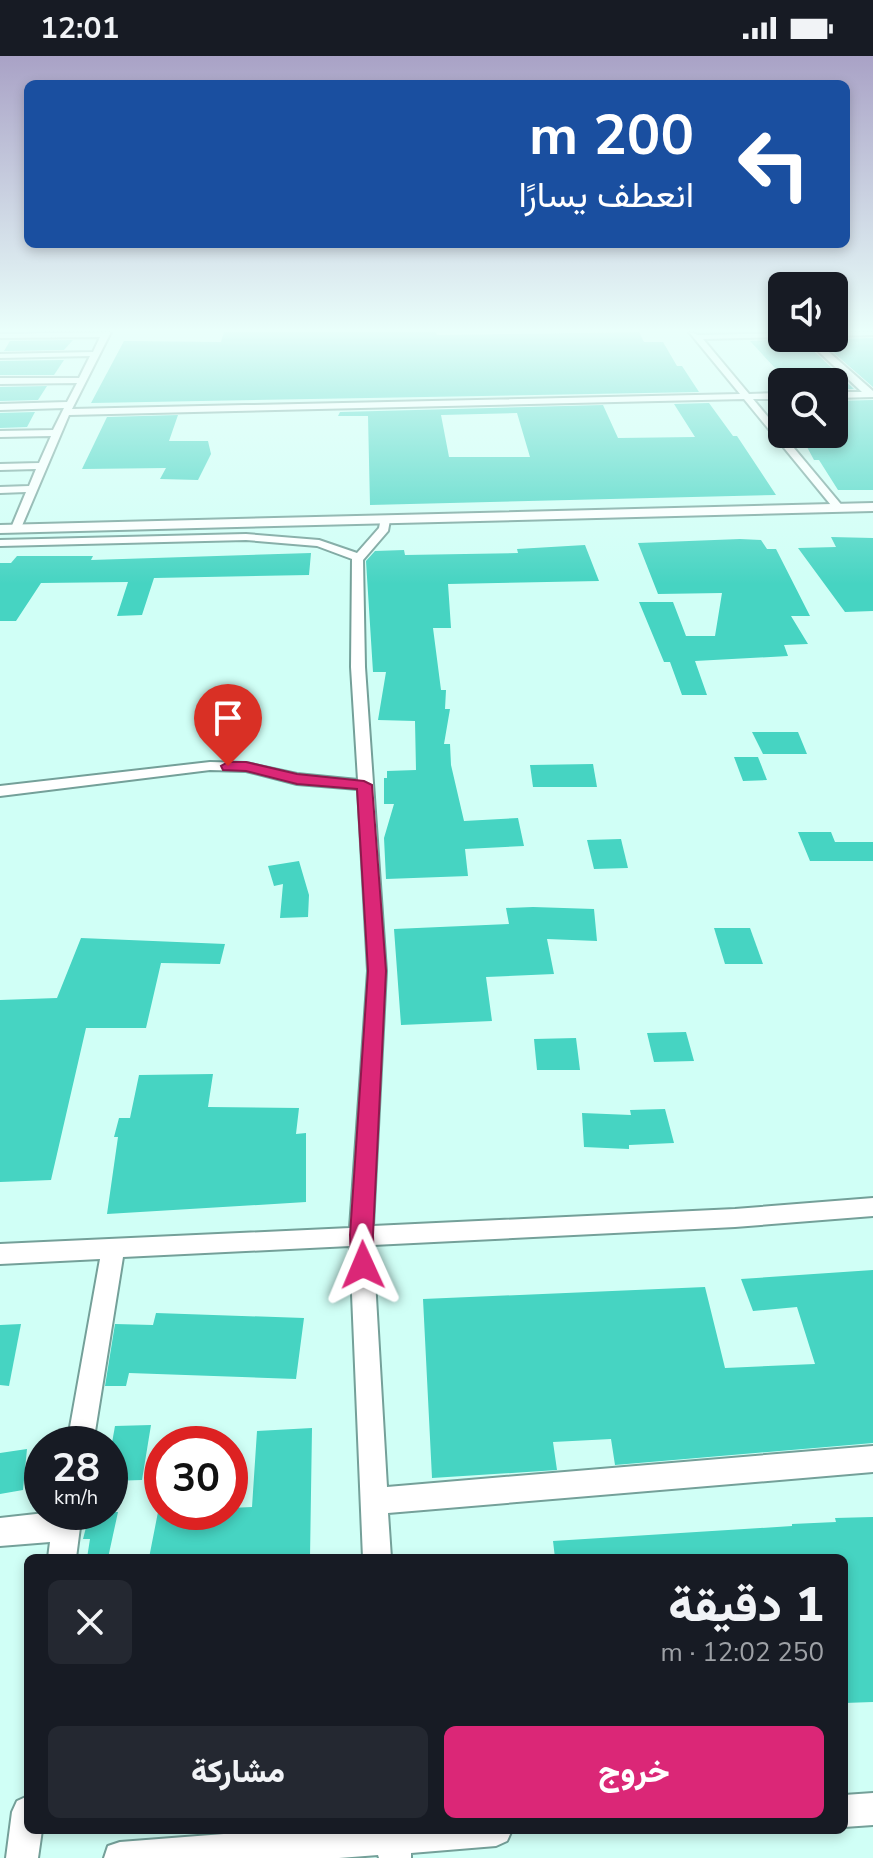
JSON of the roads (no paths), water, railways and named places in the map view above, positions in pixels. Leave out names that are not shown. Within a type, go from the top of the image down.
[{"type":"street","points":[[16,528],[64,416]]},
{"type":"street","points":[[763,416],[839,508]]},
{"type":"street","points":[[0,434],[57,433]]},
{"type":"street","points":[[0,467],[44,466]]},
{"type":"street","points":[[0,490],[33,489]]},
{"type":"street","points":[[0,529],[873,507]]},
{"type":"street","points":[[377,1554],[361,1235],[377,971],[358,667],[358,557],[384,529],[385,520]]},
{"type":"street","points":[[0,543],[246,537],[319,543],[358,557]]},
{"type":"street","points":[[0,791],[210,766],[246,767],[297,779],[364,785]]},
{"type":"street","points":[[0,1254],[735,1218],[873,1207]]},
{"type":"street","points":[[83,1426],[113,1247]]},
{"type":"street","points":[[374,1501],[873,1459]]},
{"type":"street","points":[[0,1532],[24,1527]]},
{"type":"street","points":[[63,1554],[66,1530]]},
{"type":"street","points":[[848,1811],[873,1809]]},
{"type":"street","points":[[22,1858],[25,1834]]},
{"type":"street","points":[[120,1858],[459,1834]]}]
